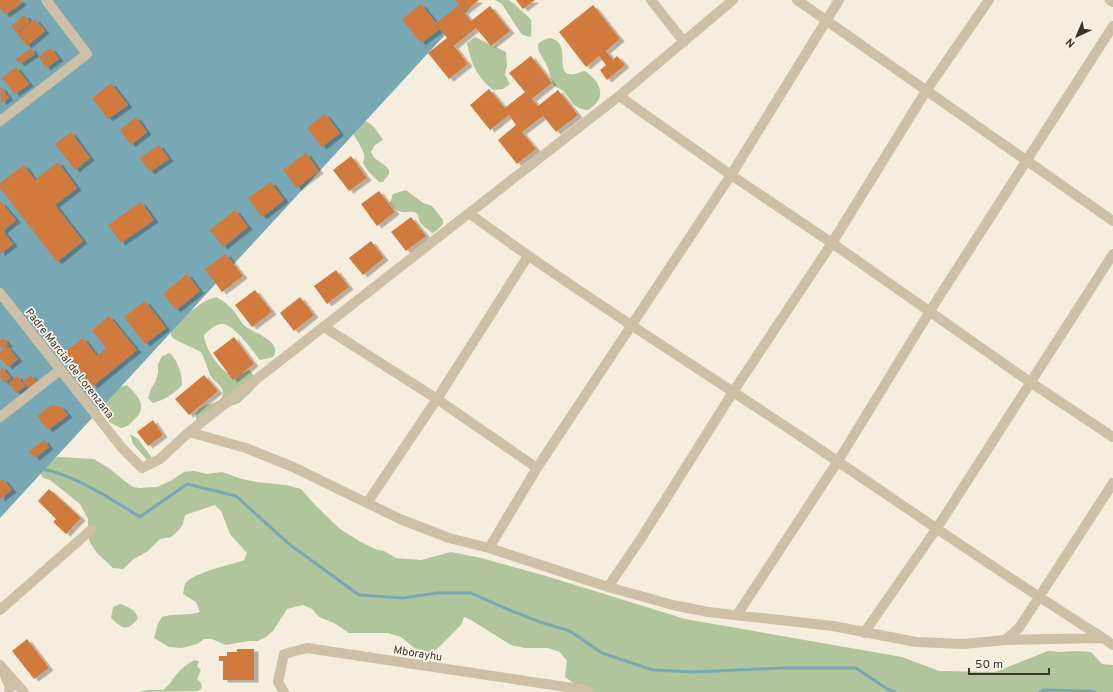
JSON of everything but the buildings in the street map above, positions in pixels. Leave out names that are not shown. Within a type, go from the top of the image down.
[{"type":"street","points":[[0,121],[87,54],[46,0]]},
{"type":"street","points":[[651,0],[684,42]]},
{"type":"street","points":[[189,432],[470,214],[619,96],[734,0]]},
{"type":"street","points":[[797,0],[1113,221]]},
{"type":"street","points":[[488,548],[537,468],[731,175],[840,0]]},
{"type":"street","points":[[608,586],[642,537],[733,392],[832,243],[926,91],[989,0]]},
{"type":"street","points":[[738,615],[838,461],[930,311],[1113,26]]},
{"type":"street","points":[[619,96],[1030,382],[1113,437]]},
{"type":"street","points":[[470,214],[528,256],[838,461],[1040,598],[1113,645]]},
{"type":"street","points":[[864,632],[937,528],[1113,254]]},
{"type":"street","points":[[367,503],[437,399],[528,256]]},
{"type":"street","name":"Padre Marcial de Lorenzana","points":[[0,293],[122,448],[142,468],[160,459],[189,432]]},
{"type":"street","points":[[324,327],[437,399],[537,468]]},
{"type":"street","points":[[0,417],[60,370]]},
{"type":"street","points":[[189,432],[246,448],[293,467],[400,519],[449,538],[488,548],[673,605],[708,612],[833,626],[916,642],[964,644],[1004,640],[1103,638]]},
{"type":"street","points":[[1004,640],[1019,628],[1040,598],[1113,483]]},
{"type":"street","points":[[0,610],[91,530]]},
{"type":"street","name":"Mborayhu","points":[[284,692],[278,682],[284,654],[307,648],[586,690],[588,692]]},
{"type":"street","points":[[1,666],[10,687],[9,692]]},
{"type":"street","points":[[1,666],[24,692]]},
{"type":"green space","points":[[495,0],[509,0],[531,20],[531,37],[523,35],[520,32],[502,4]]},
{"type":"green space","points":[[475,37],[506,52],[507,65],[505,75],[510,84],[503,89],[493,90],[479,75],[470,57],[467,43]]},
{"type":"green space","points":[[550,38],[557,41],[560,45],[562,51],[563,68],[565,72],[573,74],[585,71],[591,75],[598,85],[600,95],[598,100],[588,110],[577,107],[562,90],[554,85],[546,63],[538,50],[539,43]]},
{"type":"green space","points":[[360,120],[371,125],[383,140],[375,145],[371,152],[375,158],[389,170],[389,174],[383,182],[379,182],[368,171],[363,163],[363,151],[353,133]]},
{"type":"green space","points":[[406,190],[423,203],[432,206],[443,220],[443,224],[436,231],[432,233],[424,226],[420,222],[416,213],[401,212],[394,208],[390,203],[393,194]]},
{"type":"green space","points":[[216,297],[232,309],[245,326],[271,342],[275,351],[273,357],[260,360],[243,339],[227,325],[220,324],[208,331],[204,335],[205,340],[210,353],[219,365],[224,370],[234,375],[249,370],[258,384],[239,403],[217,411],[197,422],[196,415],[198,410],[218,401],[221,398],[223,391],[221,386],[212,378],[201,352],[174,339],[171,336],[171,332],[183,313],[192,310],[207,300]]},
{"type":"green space","points":[[170,353],[179,368],[182,385],[169,396],[153,403],[148,398],[158,373],[158,364],[162,356]]},
{"type":"green space","points":[[127,385],[138,398],[141,406],[138,415],[131,423],[121,428],[109,422],[104,403],[114,389]]},
{"type":"green space","points":[[130,434],[138,439],[152,458],[148,461],[133,444]]},
{"type":"green space","points":[[59,457],[94,459],[110,469],[133,487],[140,488],[157,487],[184,472],[194,471],[207,474],[222,472],[256,482],[286,485],[301,489],[340,529],[359,541],[375,549],[384,551],[396,558],[421,560],[451,552],[481,558],[546,576],[685,619],[902,657],[939,671],[995,672],[1048,651],[1091,652],[1102,664],[1113,665],[1113,692],[593,692],[579,687],[565,677],[567,661],[560,652],[548,648],[525,648],[511,645],[464,617],[461,625],[437,649],[429,652],[421,652],[401,637],[387,633],[349,633],[334,623],[319,617],[312,609],[303,605],[287,609],[273,631],[258,641],[226,645],[212,639],[204,639],[197,644],[182,648],[169,647],[154,638],[158,624],[162,617],[200,612],[196,602],[183,594],[185,584],[195,576],[244,560],[247,553],[230,534],[221,511],[215,505],[185,515],[183,524],[171,537],[160,539],[148,551],[134,559],[123,569],[113,568],[97,553],[91,544],[88,536],[88,519],[80,504],[50,480],[43,478],[39,471],[51,459]]},
{"type":"green space","points":[[120,604],[128,607],[137,615],[138,618],[131,626],[121,626],[111,618],[113,607]]},
{"type":"green space","points":[[194,660],[199,661],[197,666],[201,670],[197,679],[201,683],[202,688],[198,691],[139,692],[147,690],[163,690],[180,671]]},
{"type":"water","points":[[0,0],[477,0],[0,518]]},
{"type":"waterway","points":[[42,469],[67,476],[80,482],[105,495],[140,517],[187,484],[236,496],[289,544],[359,595],[403,598],[437,593],[471,593],[540,622],[570,631],[602,653],[653,670],[695,672],[782,668],[856,668],[887,689],[895,692]]},
{"type":"waterway","points":[[1040,692],[1044,690],[1095,692]]}]
